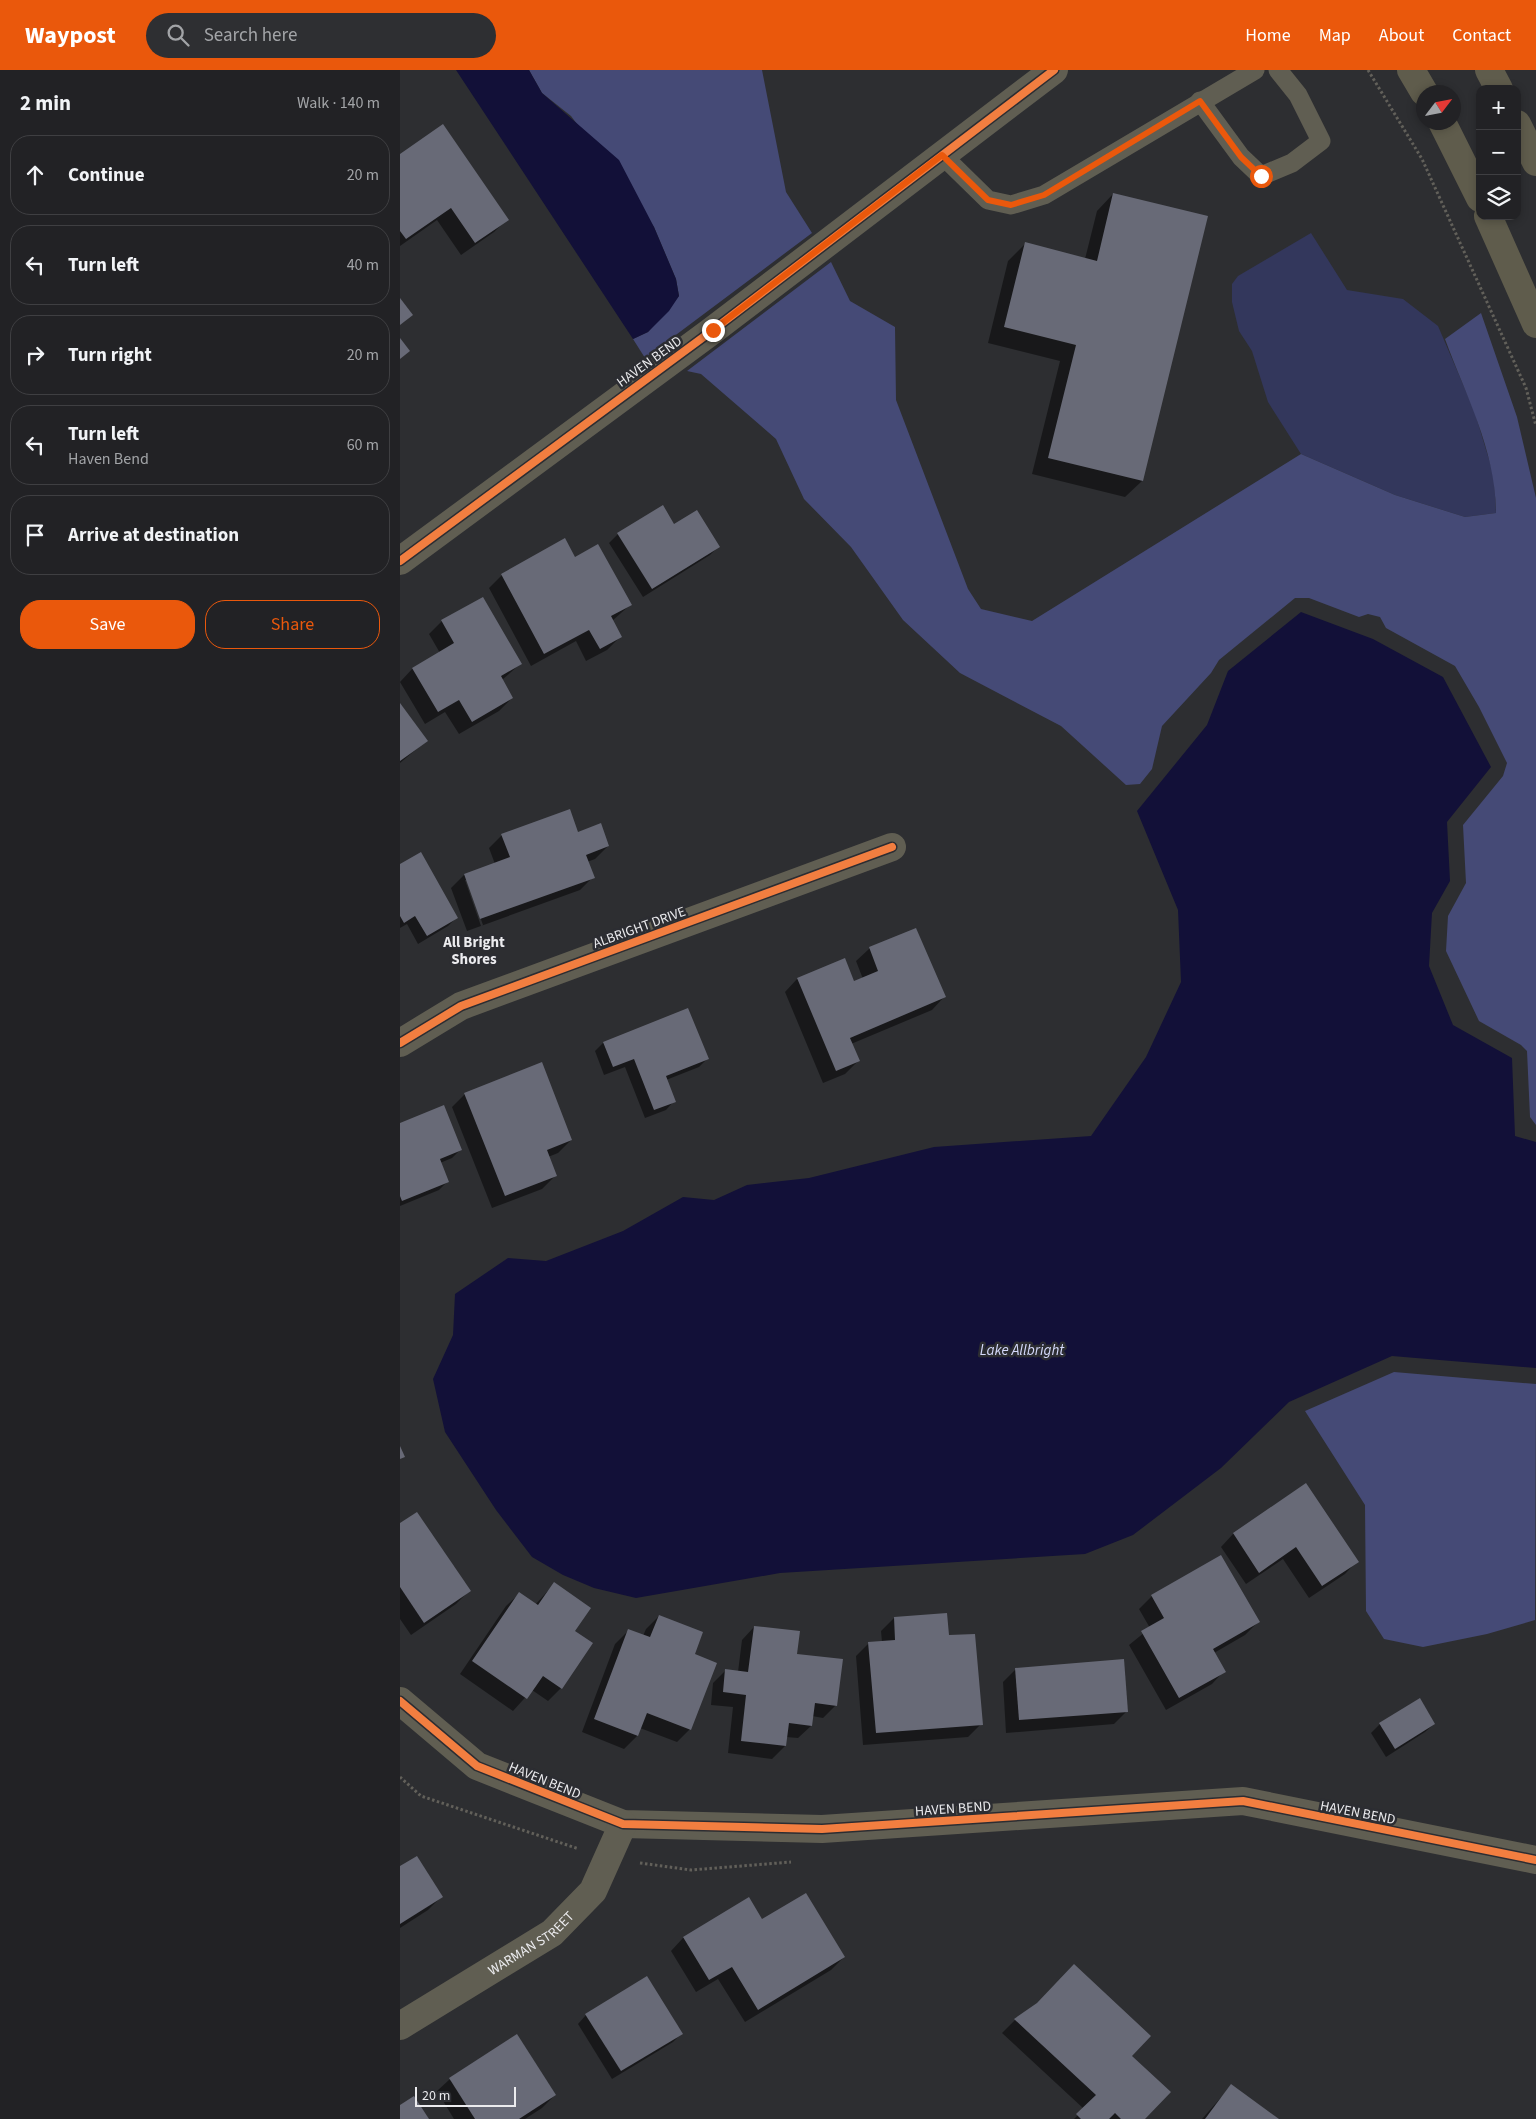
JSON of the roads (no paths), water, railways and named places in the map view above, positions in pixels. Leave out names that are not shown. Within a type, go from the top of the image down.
[{"type":"main road","points":[[1411,70],[1420,85]]},
{"type":"main road","points":[[1489,70],[1497,85]]},
{"type":"main road","points":[[1446,130],[1476,190]]},
{"type":"main road","points":[[1520,130],[1536,162]]},
{"type":"main road","points":[[1490,220],[1536,324]]},
{"type":"street","name":"HAVEN BEND","points":[[400,561],[705,336],[1054,70]]},
{"type":"street","name":"ALBRIGHT DRIVE","points":[[400,1043],[461,1006],[892,847]]},
{"type":"street","name":"HAVEN BEND","points":[[400,1700],[477,1766],[623,1824],[822,1829],[1243,1801],[1536,1860]]},
{"type":"street","name":"WARMAN STREET","points":[[400,2026],[552,1933],[593,1891],[623,1824]]},
{"type":"lane","points":[[942,155],[988,200],[1011,205],[1044,195],[1255,70]]},
{"type":"lane","points":[[1200,101],[1241,157],[1261,176],[1292,163],[1321,141],[1298,95],[1278,70]]},
{"type":"water","points":[[456,70],[529,70],[542,93],[619,160],[654,227],[676,279],[679,296],[669,311],[648,332],[633,339]]},
{"type":"water","name":"Lake Allbright","points":[[1301,612],[1373,639],[1443,677],[1491,767],[1447,822],[1450,881],[1432,913],[1429,966],[1453,1025],[1512,1058],[1515,1136],[1536,1142],[1536,1368],[1392,1356],[1289,1402],[1221,1468],[1133,1535],[1085,1554],[780,1573],[636,1598],[594,1588],[563,1575],[532,1557],[496,1510],[445,1432],[433,1379],[453,1335],[455,1294],[508,1258],[546,1261],[623,1231],[683,1197],[714,1200],[747,1185],[809,1178],[934,1147],[1091,1136],[1146,1057],[1181,982],[1178,910],[1137,811],[1207,725],[1228,671]]},
{"type":"district","name":"All Bright Shores","points":[[474,950]]}]
